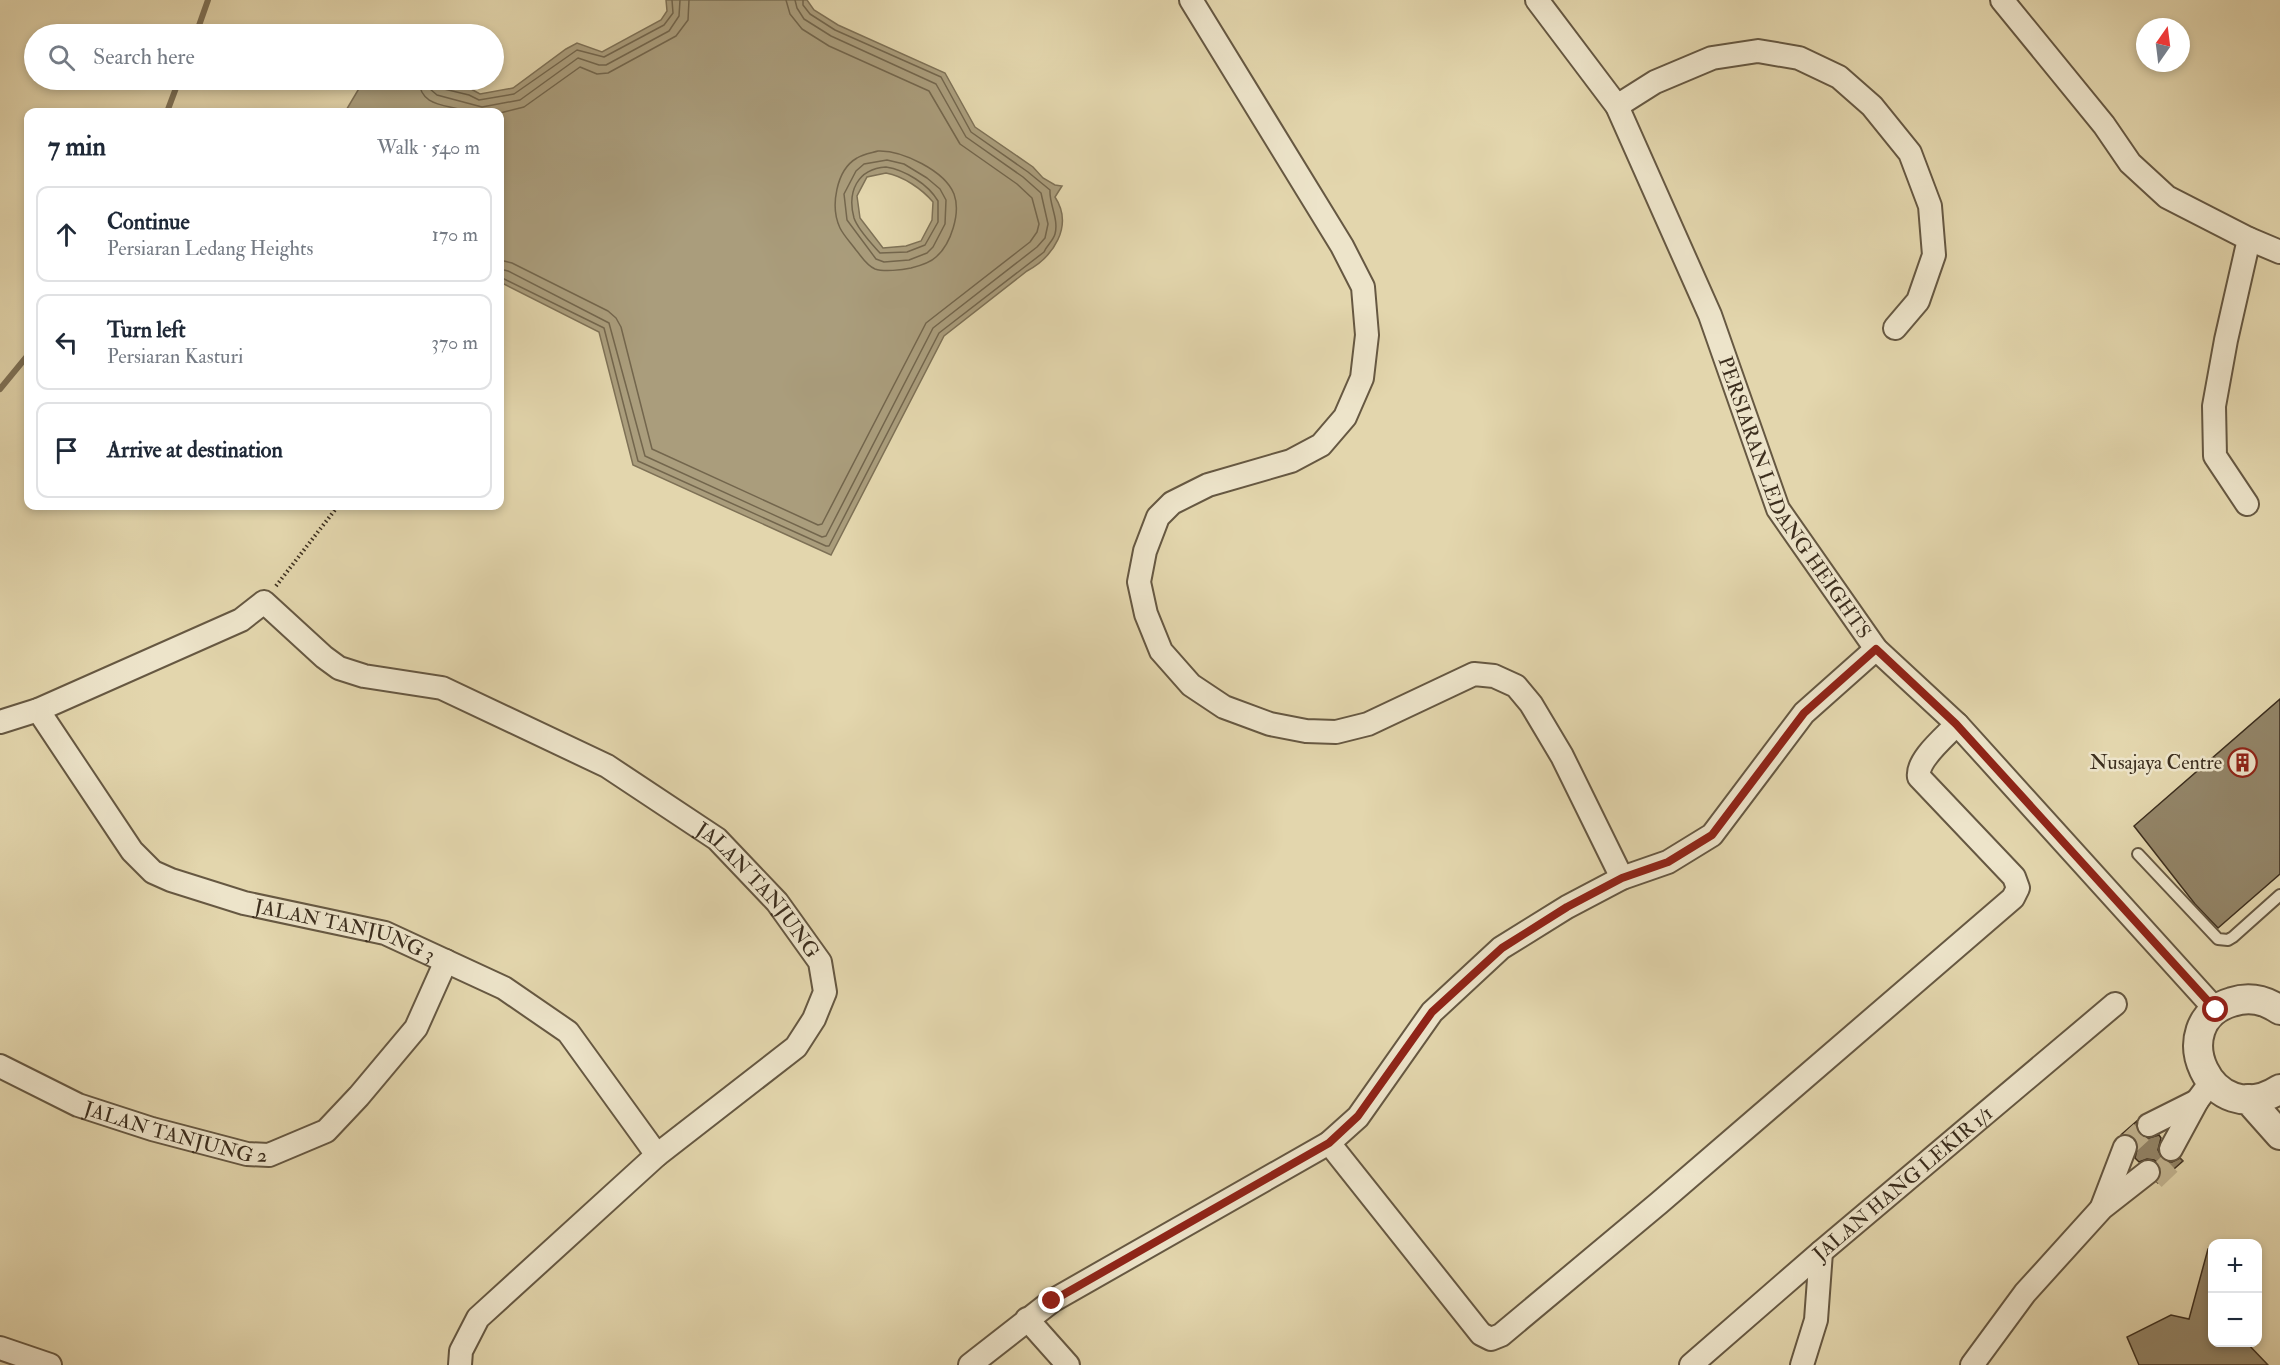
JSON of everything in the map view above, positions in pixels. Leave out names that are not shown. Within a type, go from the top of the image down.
[{"type":"street","points":[[1191,0],[1347,256],[1363,287],[1367,334],[1362,378],[1345,417],[1321,445],[1291,461],[1208,485],[1172,503],[1158,517],[1145,551],[1139,582],[1146,614],[1161,651],[1191,685],[1224,707],[1269,724],[1306,731],[1336,732],[1368,724],[1474,674],[1494,676],[1516,686],[1531,704],[1562,756],[1622,878]]},
{"type":"street","name":"PERSIARAN LEDANG HEIGHTS","points":[[1538,0],[1617,106],[1710,315],[1778,509],[1876,649],[1956,724],[2216,1010]]},
{"type":"street","points":[[2002,0],[2103,125],[2130,163],[2168,197],[2249,239],[2280,252]]},
{"type":"street","points":[[1617,106],[1655,82],[1712,58],[1758,51],[1799,58],[1839,77],[1872,106],[1910,153],[1930,206],[1934,255],[1918,301],[1895,328]]},
{"type":"street","points":[[2247,504],[2214,456],[2214,406],[2249,239]]},
{"type":"street","points":[[0,722],[38,710],[241,620],[264,602]]},
{"type":"street","name":"JALAN TANJUNG","points":[[264,602],[339,668],[364,676],[442,688],[607,766],[717,839],[777,902],[820,962],[825,992],[814,1019],[796,1047],[657,1155],[478,1318],[461,1351],[460,1365]]},
{"type":"street","points":[[970,1365],[1052,1301],[1329,1143],[1358,1116],[1432,1012],[1502,948],[1567,907],[1622,878],[1668,862],[1712,835],[1804,713],[1876,649]]},
{"type":"street","name":"JALAN TANJUNG 3","points":[[38,710],[132,851],[153,872],[244,903],[385,933],[504,988],[568,1032],[657,1155]]},
{"type":"street","points":[[1329,1143],[1481,1334],[1491,1339],[1501,1335],[1659,1203],[2013,898],[2018,888],[2014,877],[1919,777],[1918,771],[1922,762],[1956,724]]},
{"type":"street","name":"JALAN TANJUNG 2","points":[[0,1066],[78,1105],[162,1132],[247,1154],[269,1155],[326,1131],[359,1096],[416,1028],[446,961]]},
{"type":"street","points":[[2175,1152],[2204,1092],[2198,1045],[2204,1026],[2216,1010],[2228,1003],[2242,999],[2257,999],[2277,1003]]},
{"type":"street","name":"JALAN HANG LEKIR 1/1","points":[[1691,1365],[2115,1004]]},
{"type":"street","points":[[2152,1128],[2204,1092],[2222,1092],[2248,1099],[2260,1098],[2280,1089]]},
{"type":"street","points":[[2248,1099],[2280,1135]]},
{"type":"street","points":[[2102,1209],[2129,1151]]},
{"type":"street","points":[[1972,1365],[2025,1293],[2102,1209],[2151,1175]]},
{"type":"street","points":[[1802,1365],[1816,1320],[1821,1252]]},
{"type":"street","points":[[1027,1319],[1068,1365]]},
{"type":"street","points":[[0,1348],[50,1365]]},
{"type":"lane","points":[[2138,854],[2218,939],[2228,940],[2233,937],[2280,895]]},
{"type":"path","points":[[264,602],[335,510]]},
{"type":"water","points":[[666,0],[807,0],[814,10],[838,25],[945,73],[975,127],[1033,167],[1043,178],[1062,186],[1055,197],[1062,219],[1058,240],[1045,258],[944,336],[831,555],[633,465],[599,332],[504,284],[504,108],[347,108],[358,90],[473,90],[480,94],[513,88],[577,43],[602,52],[661,20],[667,11]],"holes":[[[886,173],[899,177],[923,192],[933,202],[932,220],[921,241],[906,246],[883,248],[860,218],[857,196],[867,177]]]},
{"type":"building","name":"Nusajaya Centre","points":[[2280,699],[2280,874],[2218,928],[2195,904],[2134,826]]},
{"type":"building","points":[[2137,1121],[2137,1130],[2141,1136],[2149,1138],[2159,1135],[2161,1138],[2158,1150],[2164,1161],[2172,1162],[2180,1158],[2183,1161],[2158,1183],[2161,1171],[2159,1164],[2147,1159],[2139,1162],[2135,1158],[2138,1145],[2136,1139],[2129,1134],[2122,1134]]},
{"type":"building","points":[[2208,1249],[2208,1347],[2251,1347],[2268,1365],[2139,1365],[2127,1337],[2171,1315],[2189,1319]]},
{"type":"waterway","points":[[200,24],[208,0]]},
{"type":"waterway","points":[[168,108],[175,90]]},
{"type":"waterway","points":[[0,389],[24,360]]},
{"type":"tunnel","points":[[2125,1147],[2149,1125]]},
{"type":"tunnel","points":[[2154,1179],[2178,1156]]},
{"type":"place","name":"Nusajaya Centre","points":[[2243,762]]},
{"type":"route","points":[[1052,1301],[1329,1143],[1358,1116],[1432,1012],[1502,948],[1567,907],[1622,878],[1668,862],[1712,835],[1804,713],[1876,649],[1956,724],[2216,1010]]}]
